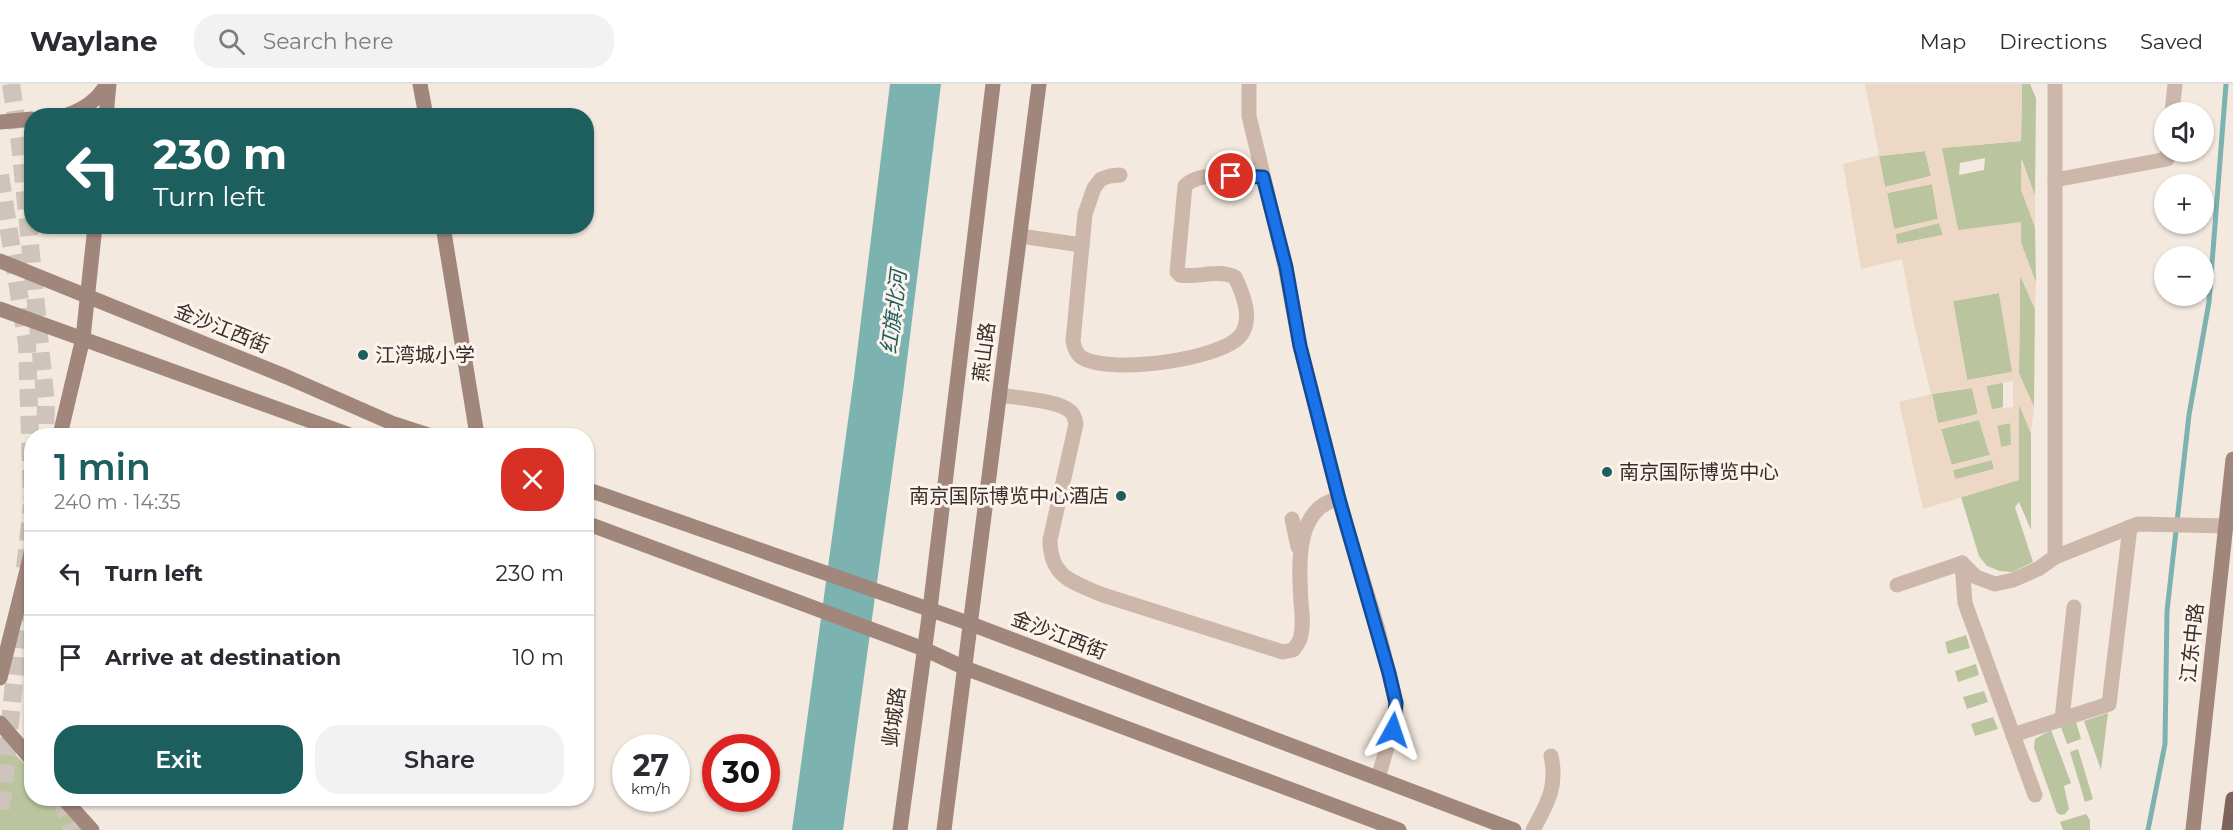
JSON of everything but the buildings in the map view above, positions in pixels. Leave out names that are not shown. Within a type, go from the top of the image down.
[{"type":"main road","points":[[2229,830],[2233,799]]},
{"type":"street","points":[[85,108],[100,95],[108,84]]},
{"type":"street","points":[[106,108],[108,84]]},
{"type":"street","points":[[420,84],[424,108]]},
{"type":"street","name":"燕山路","points":[[930,609],[993,84]]},
{"type":"street","name":"燕山路","points":[[971,624],[1039,84]]},
{"type":"street","points":[[1249,84],[1249,116],[1286,267],[1300,346],[1339,499],[1378,629],[1396,703],[1394,726],[1378,778]]},
{"type":"street","points":[[2055,84],[2055,557]]},
{"type":"street","points":[[2173,102],[2175,84]]},
{"type":"street","points":[[0,122],[24,120]]},
{"type":"street","points":[[2055,180],[2154,161]]},
{"type":"street","points":[[1120,175],[1101,179],[1094,188],[1084,214],[1073,341],[1081,357],[1092,362],[1113,365],[1157,364],[1206,354],[1230,346],[1242,333],[1246,318],[1244,296],[1235,277],[1227,274],[1207,273],[1186,276],[1178,272],[1179,237],[1185,186],[1195,179],[1205,177],[1263,177]]},
{"type":"street","points":[[62,428],[83,338],[94,234]]},
{"type":"street","points":[[444,234],[476,428]]},
{"type":"street","points":[[1020,236],[1082,245]]},
{"type":"street","name":"金沙江西街","points":[[0,261],[287,377],[406,428]]},
{"type":"street","points":[[0,309],[331,428]]},
{"type":"street","points":[[1000,395],[1060,405],[1074,415],[1076,424],[1050,540],[1050,554],[1054,565],[1062,575],[1078,585],[1283,652],[1293,650],[1300,639],[1303,622],[1300,559],[1292,519]]},
{"type":"street","name":"江东中路","points":[[2193,830],[2233,459]]},
{"type":"street","name":"金沙江西街","points":[[594,492],[971,624],[1514,830]]},
{"type":"street","points":[[1300,559],[1305,530],[1316,511],[1325,504],[1339,499]]},
{"type":"street","points":[[1962,563],[1976,577],[1995,584],[2013,580],[2038,569],[2055,557],[2138,524],[2225,525]]},
{"type":"street","points":[[594,526],[1399,830]]},
{"type":"street","points":[[2013,735],[2109,704],[2130,527]]},
{"type":"street","points":[[1897,585],[1962,563]]},
{"type":"street","points":[[1962,563],[1965,603],[2035,795]]},
{"type":"street","points":[[0,678],[24,582]]},
{"type":"street","points":[[2062,719],[2073,607]]},
{"type":"street","name":"邺城路","points":[[900,830],[930,609]]},
{"type":"street","points":[[944,830],[971,624]]},
{"type":"street","points":[[0,723],[24,751]]},
{"type":"street","points":[[1533,830],[1551,796],[1555,771],[1551,756]]},
{"type":"street","points":[[70,806],[92,830]]},
{"type":"green space","points":[[2022,84],[2030,84],[2036,98],[2035,196],[2022,160],[2021,189],[2035,227],[2036,283],[2021,243],[1958,230],[1941,148],[2021,141]],"holes":[[[1985,158],[1984,170],[1959,175],[1960,163]]]},
{"type":"green space","points":[[1925,151],[1931,176],[1885,187],[1879,156]]},
{"type":"green space","points":[[1932,184],[1938,219],[1894,229],[1887,193]]},
{"type":"green space","points":[[1939,223],[1943,235],[1897,244],[1895,234]]},
{"type":"green space","points":[[2020,274],[2035,309],[2034,407],[2019,374]]},
{"type":"green space","points":[[1999,293],[2013,372],[1967,380],[1953,301]]},
{"type":"green space","points":[[2003,382],[2003,407],[1992,410],[1986,386]]},
{"type":"green space","points":[[1972,388],[1978,414],[1938,424],[1932,394]]},
{"type":"green space","points":[[2019,403],[2031,433],[2031,530],[2019,502],[2015,507],[2033,562],[2012,572],[2000,571],[1987,566],[1979,556],[1961,497],[2018,480]]},
{"type":"green space","points":[[1979,420],[1990,455],[1951,465],[1941,429]]},
{"type":"green space","points":[[2011,423],[2011,445],[2001,447],[1997,425]]},
{"type":"green space","points":[[1992,460],[1994,469],[1955,480],[1953,470]]},
{"type":"green space","points":[[1966,635],[1970,648],[1948,654],[1945,642]]},
{"type":"green space","points":[[1976,664],[1979,675],[1958,682],[1955,671]]},
{"type":"green space","points":[[1984,691],[1988,702],[1967,709],[1963,697]]},
{"type":"green space","points":[[2108,713],[2101,770],[2084,721]]},
{"type":"green space","points":[[1993,717],[1998,729],[1975,736],[1971,724]]},
{"type":"green space","points":[[2076,722],[2081,739],[2067,744],[2061,727]]},
{"type":"green space","points":[[2051,730],[2071,783],[2064,786],[2069,809],[2061,815],[2057,813],[2034,748],[2035,739]]},
{"type":"green space","points":[[0,740],[24,763],[24,806],[67,806],[89,830],[0,830]]},
{"type":"green space","points":[[2078,749],[2093,799],[2085,802],[2070,752]]},
{"type":"green space","points":[[2086,814],[2090,820],[2090,830],[2063,830],[2060,822]]},
{"type":"shaded area","points":[[1865,84],[2022,84],[2021,141],[1942,148],[1958,230],[2021,222],[2021,243],[2036,283],[2035,309],[2020,276],[2019,374],[2034,407],[2031,433],[2019,405],[2019,480],[1923,509],[1899,402],[1931,394],[1914,324],[1902,259],[1861,269],[1843,164],[1879,155]],"holes":[[[1925,151],[1931,176],[1885,187],[1879,156]],[[1932,184],[1938,219],[1894,229],[1887,193]],[[1939,223],[1943,235],[1897,244],[1896,234]],[[1999,293],[2012,372],[1967,380],[1953,301]],[[2013,381],[2013,407],[1992,409],[1986,386]],[[1972,388],[1978,414],[1938,423],[1932,394]],[[1979,420],[1990,455],[1952,465],[1941,429]],[[2010,423],[2011,445],[2001,447],[1997,426]],[[1992,460],[1994,469],[1955,479],[1953,470]]]},
{"type":"shaded area","points":[[2021,159],[2035,196],[2035,227],[2021,189]]},
{"type":"water","name":"红旗北河","points":[[890,84],[941,84],[903,393],[843,830],[792,830],[854,377]]},
{"type":"waterway","points":[[2148,830],[2165,744],[2167,611],[2189,415],[2209,302],[2226,84]]},
{"type":"tunnel","points":[[11,84],[24,184]]},
{"type":"tunnel","points":[[0,175],[27,344],[30,428]]},
{"type":"tunnel","points":[[29,234],[46,405],[45,428]]},
{"type":"tunnel","points":[[0,809],[21,611]]},
{"type":"tunnel","points":[[64,806],[72,830]]},
{"type":"place","name":"江湾城小学","points":[[363,355]]},
{"type":"place","name":"南京国际博览中心","points":[[1607,472]]},
{"type":"place","name":"南京国际博览中心酒店","points":[[1121,496]]},
{"type":"route","points":[[1231,176],[1263,177],[1286,267],[1300,346],[1344,518],[1389,673],[1396,703],[1393,730]]}]
